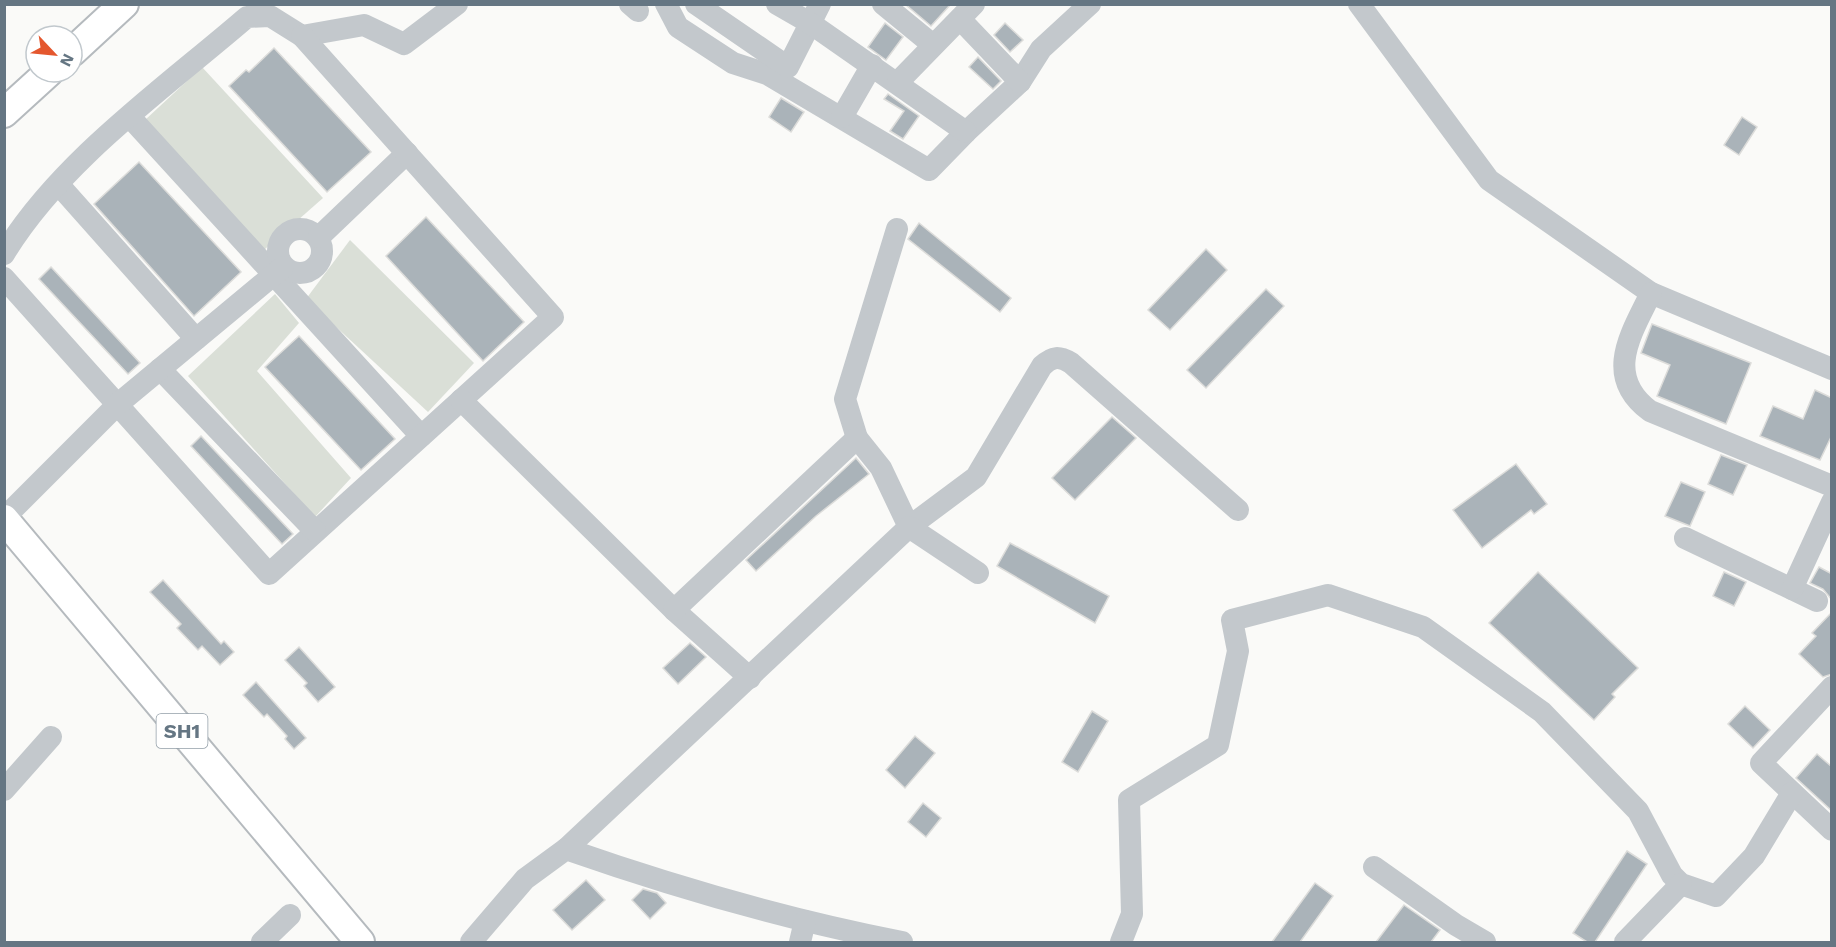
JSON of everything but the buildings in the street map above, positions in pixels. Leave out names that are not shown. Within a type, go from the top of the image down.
[{"type":"main road","points":[[84,40],[119,6]]},
{"type":"main road","points":[[4,112],[36,84]]},
{"type":"main road","name":"SH1","points":[[4,518],[360,942]]},
{"type":"street","points":[[302,36],[364,25],[404,44],[457,4]]},
{"type":"street","points":[[666,4],[678,27],[733,63],[766,74],[929,170],[1020,82],[1041,49],[1090,4]]},
{"type":"street","points":[[696,4],[788,67],[815,14]]},
{"type":"street","points":[[777,4],[815,14],[872,65],[966,132]]},
{"type":"street","points":[[883,4],[933,45]]},
{"type":"street","points":[[1359,4],[1489,180],[1651,293],[1832,369]]},
{"type":"street","points":[[898,82],[967,12],[1020,82]]},
{"type":"street","points":[[4,254],[19,230],[81,159],[247,17],[270,16],[302,36],[553,317],[269,574],[4,278]]},
{"type":"street","points":[[842,117],[872,65]]},
{"type":"street","points":[[130,117],[278,271],[422,436]]},
{"type":"street","points":[[319,237],[407,153]]},
{"type":"street","points":[[59,185],[196,339]]},
{"type":"street","points":[[4,518],[118,405],[278,271],[299,274],[315,269],[324,254],[319,237],[303,227],[286,232],[277,249],[278,271]]},
{"type":"street","points":[[897,230],[845,399],[857,438],[881,468],[909,527],[978,573]]},
{"type":"street","points":[[1651,293],[1631,333],[1624,357],[1624,374],[1639,403],[1650,411],[1832,486]]},
{"type":"street","points":[[471,942],[525,879],[566,849],[909,527],[976,477],[1042,366],[1051,358],[1061,357],[1238,510]]},
{"type":"street","points":[[160,369],[315,531]]},
{"type":"street","points":[[461,400],[674,610],[750,678]]},
{"type":"street","points":[[674,610],[857,438]]},
{"type":"street","points":[[1792,589],[1832,502]]},
{"type":"street","points":[[1685,538],[1817,601]]},
{"type":"street","points":[[1121,942],[1132,914],[1129,800],[1218,745],[1238,651],[1232,620],[1328,595],[1422,627],[1542,712],[1638,811],[1672,875],[1681,884],[1716,896],[1754,856],[1792,792]]},
{"type":"street","points":[[1829,694],[1761,763],[1832,830]]},
{"type":"street","points":[[4,790],[51,737]]},
{"type":"street","points":[[566,849],[803,932],[902,942]]},
{"type":"street","points":[[1374,867],[1449,934],[1485,942]]},
{"type":"street","points":[[1625,942],[1681,884]]},
{"type":"street","points":[[262,942],[290,915]]},
{"type":"shaded area","points":[[202,67],[323,198],[264,250],[145,120]]},
{"type":"shaded area","points":[[350,240],[474,363],[428,412],[306,299]]},
{"type":"shaded area","points":[[275,294],[299,323],[257,371],[351,478],[315,517],[188,376]]}]
